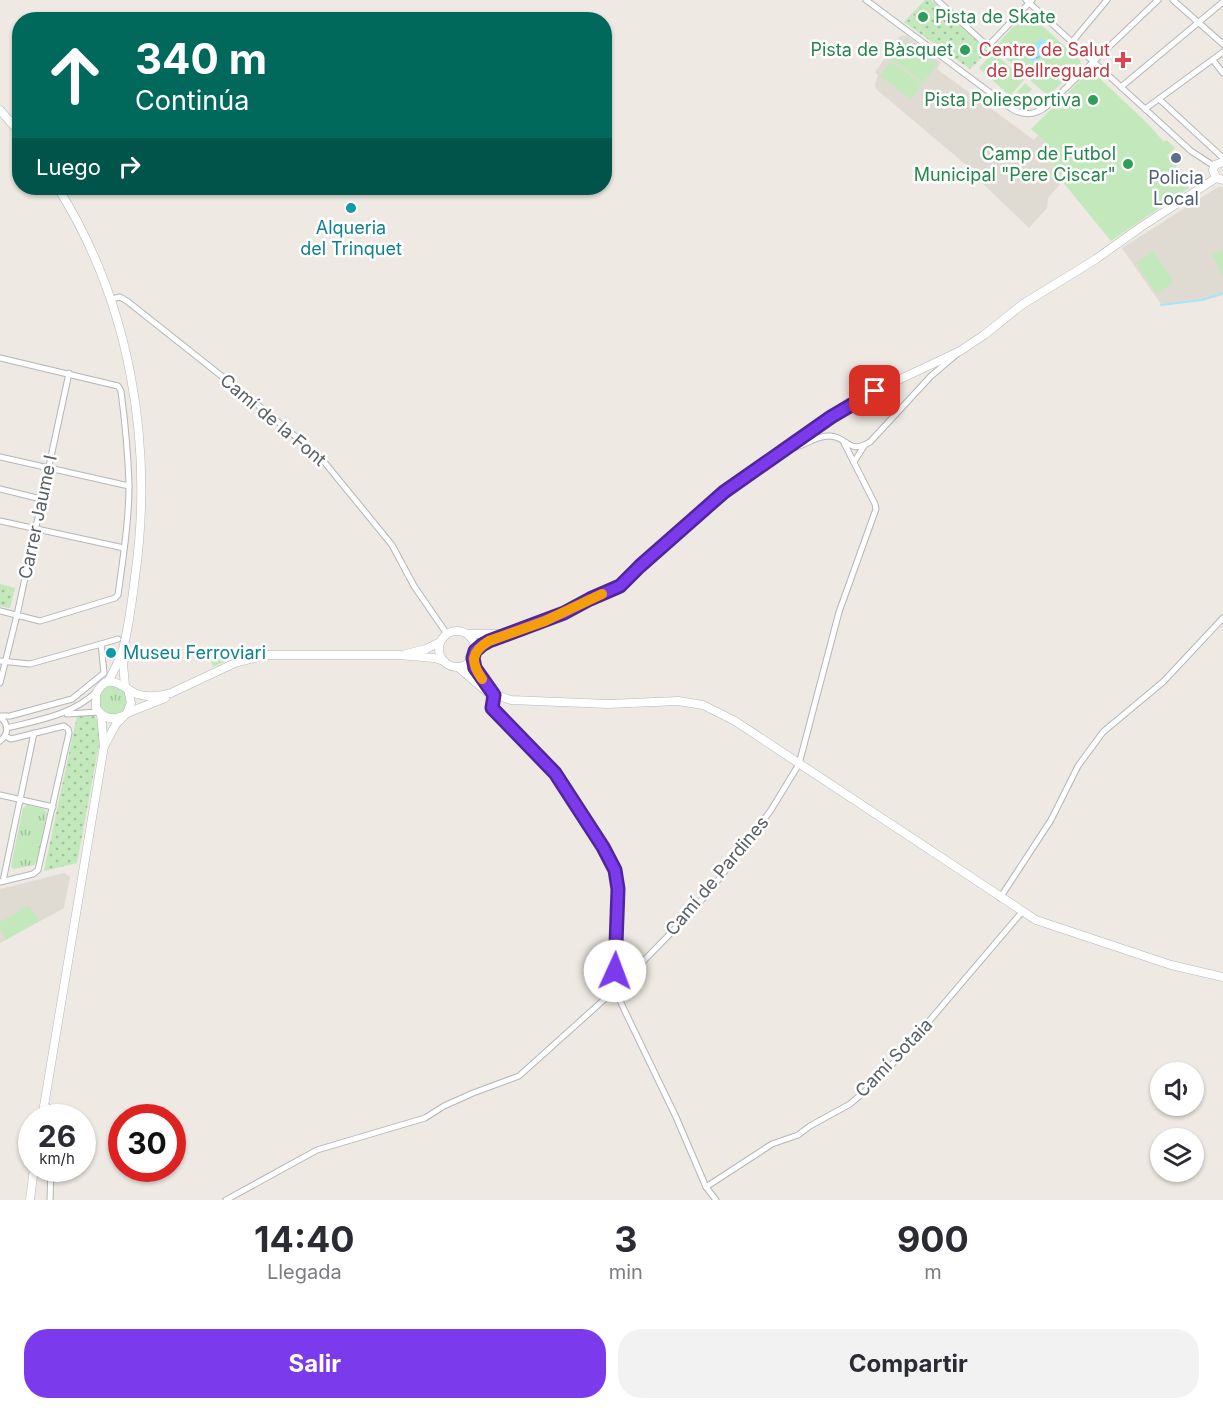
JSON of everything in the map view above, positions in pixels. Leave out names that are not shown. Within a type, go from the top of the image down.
[{"type":"street","points":[[866,0],[1012,109],[1030,114],[1044,109],[1158,0]]},
{"type":"street","points":[[937,0],[989,45],[1029,1],[1191,151],[1215,166]]},
{"type":"street","points":[[1072,42],[1107,0]]},
{"type":"street","points":[[1173,0],[1223,44]]},
{"type":"street","points":[[1120,87],[1223,2]]},
{"type":"street","points":[[1145,109],[1223,52]]},
{"type":"street","points":[[1213,60],[1223,73]]},
{"type":"street","points":[[1159,99],[1223,158]]},
{"type":"street","points":[[0,110],[12,124]]},
{"type":"street","points":[[62,714],[100,713],[111,718],[125,714],[152,704],[235,663],[257,656],[288,653],[399,655],[434,658],[458,667],[468,664],[489,641],[555,617],[620,586],[724,492],[860,398],[960,351],[1044,290],[1220,179],[1213,173],[1215,166],[1223,162]]},
{"type":"street","points":[[7,729],[62,714],[80,705],[108,682],[122,651],[138,557],[141,463],[139,425],[133,384],[111,299],[83,233],[62,195]]},
{"type":"street","name":"Camí de la Font","points":[[111,299],[120,297],[165,330],[321,458],[392,545],[414,586],[447,634]]},
{"type":"street","points":[[786,449],[826,436],[834,436],[856,447],[870,442],[931,376],[960,351]]},
{"type":"street","points":[[0,358],[116,385],[121,392],[127,440],[129,486],[118,595],[112,600],[40,621],[0,611]]},
{"type":"street","name":"Carrer Jaume I","points":[[0,683],[3,661],[17,615],[69,373]]},
{"type":"street","name":"Camí de Pardines","points":[[226,1200],[317,1150],[425,1118],[444,1106],[473,1093],[519,1076],[617,988],[709,892],[771,810],[799,764],[839,612],[876,509],[844,443]]},
{"type":"street","points":[[854,462],[864,445]]},
{"type":"street","points":[[0,457],[129,486]]},
{"type":"street","points":[[0,489],[41,499]]},
{"type":"street","points":[[0,520],[124,548]]},
{"type":"street","points":[[1000,898],[1051,820],[1078,766],[1103,732],[1163,682],[1223,618]]},
{"type":"street","points":[[399,655],[426,649],[440,642],[447,634],[459,631],[488,635],[511,633]]},
{"type":"street","points":[[468,634],[473,640],[478,674],[494,695],[492,708],[555,773],[603,847],[615,870],[618,889],[615,971],[621,1003],[676,1117],[706,1187],[716,1200]]},
{"type":"street","points":[[3,661],[30,664],[101,646],[118,639]]},
{"type":"street","points":[[440,642],[439,652],[444,661]]},
{"type":"street","points":[[0,716],[10,716],[75,698],[104,672],[101,646]]},
{"type":"street","points":[[104,746],[131,703],[126,687],[122,651]]},
{"type":"street","points":[[458,667],[487,692],[520,701],[608,704],[678,701],[696,703],[710,708],[735,721],[1036,920],[1066,932],[1171,965],[1223,976]]},
{"type":"street","points":[[108,682],[114,682],[145,696],[171,693]]},
{"type":"street","points":[[44,1103],[104,746],[100,713],[95,704],[98,690]]},
{"type":"street","points":[[0,716],[7,729],[0,741]]},
{"type":"street","points":[[5,736],[11,740],[64,726],[68,729],[40,866],[36,873],[1,881],[34,734]]},
{"type":"street","points":[[0,795],[53,807]]},
{"type":"street","name":"Camí Sotaia","points":[[706,1187],[772,1144],[798,1135],[850,1104],[902,1053],[1022,912]]},
{"type":"street","points":[[30,1200],[32,1182]]},
{"type":"street","points":[[50,1200],[51,1182]]},
{"type":"shaded area","points":[[906,35],[941,62],[937,69],[1034,140],[1038,135],[1049,145],[1041,155],[1066,178],[1048,198],[1047,208],[1029,228],[980,181],[982,179],[972,167],[971,169],[877,90],[875,85],[878,75],[875,72],[900,36]]},
{"type":"shaded area","points":[[1218,187],[1223,187],[1223,295],[1161,304],[1122,248]]},
{"type":"shaded area","points":[[64,873],[70,877],[64,908],[0,943],[0,889]]},
{"type":"green space","points":[[925,0],[931,0],[988,51],[970,69],[904,22]]},
{"type":"green space","name":"Pista de Skate","points":[[925,3],[936,13],[921,31],[909,22]]},
{"type":"green space","points":[[1027,12],[1080,60],[1081,65],[1048,96],[994,48]]},
{"type":"green space","name":"Pista de Bàsquet","points":[[958,37],[980,54],[973,63],[950,47]]},
{"type":"green space","points":[[906,41],[937,64],[923,83],[892,59]]},
{"type":"green space","points":[[993,52],[1024,80],[1010,96],[979,68]]},
{"type":"green space","points":[[891,61],[922,84],[911,99],[880,76]]},
{"type":"green space","points":[[1091,70],[1164,142],[1167,140],[1175,148],[1167,156],[1177,167],[1174,169],[1189,188],[1111,241],[1062,181],[1065,178],[1041,154],[1049,145],[1031,129]]},
{"type":"green space","points":[[1025,83],[1032,89],[1020,103],[1013,97]]},
{"type":"green space","points":[[1223,249],[1223,276],[1212,255]]},
{"type":"green space","points":[[1153,251],[1174,282],[1157,294],[1136,263]]},
{"type":"green space","points":[[0,584],[15,588],[10,608],[0,606]]},
{"type":"green space","points":[[208,648],[228,652],[230,659],[213,667]]},
{"type":"green space","points":[[113,686],[123,691],[128,701],[123,711],[113,716],[103,711],[98,701],[103,691]]},
{"type":"green space","points":[[93,714],[98,721],[100,739],[77,863],[44,871],[77,716]]},
{"type":"green space","points":[[27,805],[44,809],[47,813],[37,861],[34,865],[14,869],[11,866],[23,808]]},
{"type":"green space","points":[[29,905],[39,921],[6,940],[0,929],[0,922]]},
{"type":"water","points":[[1041,38],[1050,46],[1034,63],[1025,55]]},
{"type":"waterway","points":[[1161,305],[1202,300],[1223,293]]},
{"type":"slow traffic","points":[[482,679],[475,668],[473,658],[475,651],[482,645],[564,613],[602,594]]},
{"type":"place","name":"Pista de Skate","points":[[923,17]]},
{"type":"place","name":"Pista de Bàsquet","points":[[965,50]]},
{"type":"place","name":"Centre de Salut de Bellreguard","points":[[1123,60]]},
{"type":"place","name":"Pista Poliesportiva","points":[[1093,100]]},
{"type":"place","name":"Policia Local","points":[[1176,158]]},
{"type":"place","name":"Camp de Futbol Municipal \"Pere Ciscar\"","points":[[1128,164]]},
{"type":"place","name":"Alqueria del Trinquet","points":[[351,208]]},
{"type":"place","name":"Museu Ferroviari","points":[[111,653]]},
{"type":"route","points":[[615,971],[618,889],[615,870],[603,847],[555,773],[492,708],[494,695],[475,668],[473,658],[475,651],[489,641],[545,621],[620,586],[724,492],[831,417],[875,391]]}]
